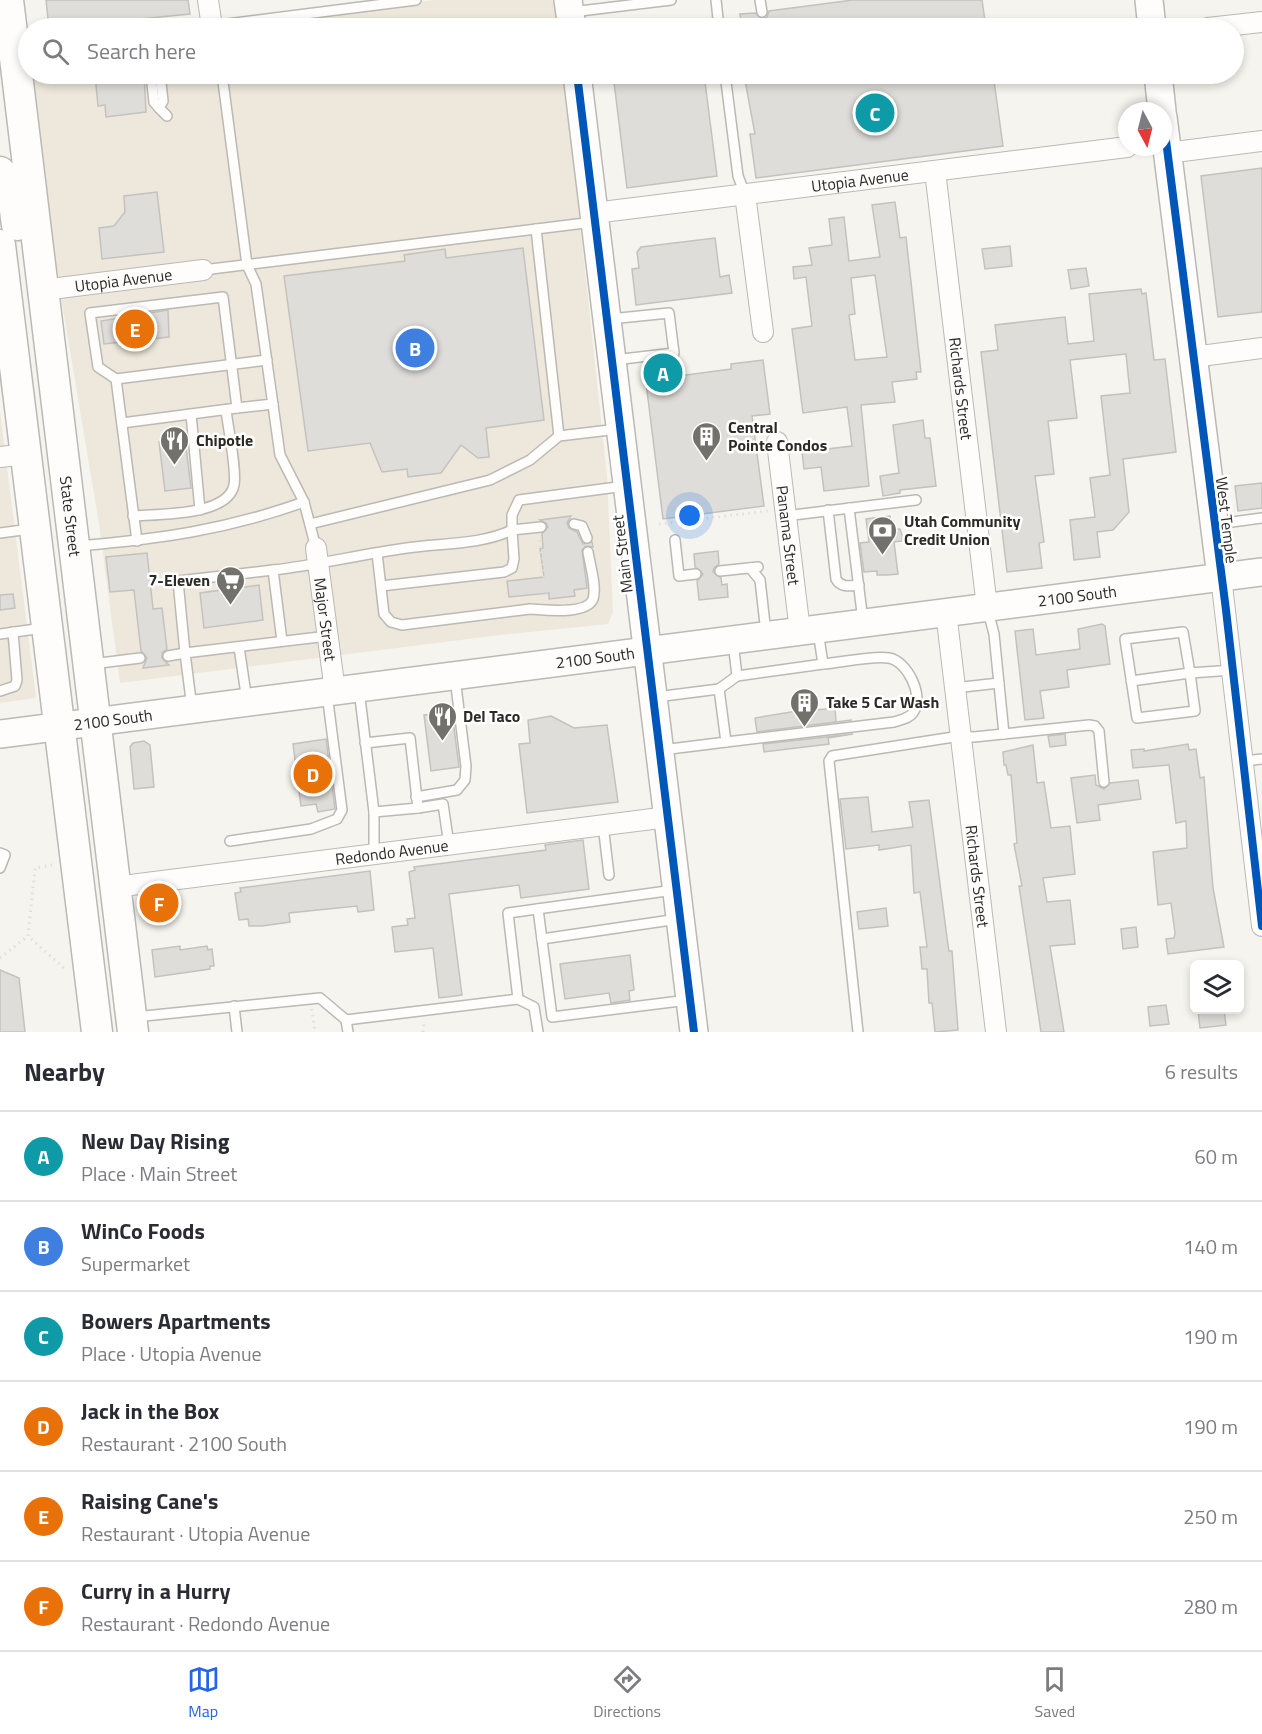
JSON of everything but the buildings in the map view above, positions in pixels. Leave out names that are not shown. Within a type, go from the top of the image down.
[{"type":"main road","name":"State Street","points":[[12,31],[18,81]]},
{"type":"main road","name":"State Street","points":[[18,84],[132,1025]]},
{"type":"main road","points":[[0,172],[6,177],[12,194],[25,278],[43,290]]},
{"type":"main road","points":[[0,245],[13,456],[34,529],[97,1032]]},
{"type":"street","points":[[208,0],[209,18]]},
{"type":"street","points":[[1149,0],[1151,18]]},
{"type":"street","points":[[1244,24],[1262,22]]},
{"type":"street","name":"Main Street","points":[[578,84],[694,1032]]},
{"type":"street","points":[[1159,84],[1161,102]]},
{"type":"street","points":[[1172,138],[1262,141]]},
{"type":"street","name":"Utopia Avenue","points":[[595,218],[745,194],[1118,148]]},
{"type":"street","name":"West Temple","points":[[1167,156],[1233,670],[1253,760],[1261,917]]},
{"type":"street","name":"Richards Street","points":[[935,171],[987,607]]},
{"type":"street","points":[[745,194],[763,332]]},
{"type":"street","name":"Utopia Avenue","points":[[43,290],[204,270]]},
{"type":"street","points":[[1193,357],[1262,348]]},
{"type":"street","name":"Panama Street","points":[[777,442],[785,512],[809,630]]},
{"type":"street","name":"Major Street","points":[[318,557],[328,636],[340,690]]},
{"type":"street","name":"2100 South","points":[[0,734],[1262,572]]},
{"type":"street","name":"Richards Street","points":[[946,612],[996,1032]]},
{"type":"street","name":"Redondo Avenue","points":[[115,886],[668,817]]},
{"type":"lane","points":[[279,18],[416,0]]},
{"type":"lane","points":[[570,14],[671,0]]},
{"type":"lane","points":[[716,0],[718,18]]},
{"type":"lane","points":[[760,0],[762,12]]},
{"type":"lane","points":[[152,84],[154,102],[167,116]]},
{"type":"lane","points":[[159,108],[163,101],[161,84]]},
{"type":"lane","points":[[223,84],[247,265],[256,284],[280,455],[304,502],[318,557]]},
{"type":"lane","points":[[726,84],[738,176],[745,194]]},
{"type":"lane","points":[[204,270],[536,229],[595,218]]},
{"type":"lane","points":[[536,229],[559,436]]},
{"type":"lane","points":[[237,408],[232,365],[223,297],[90,313],[98,367],[116,379],[232,365],[267,360]]},
{"type":"lane","points":[[608,319],[669,313],[674,353],[612,360]]},
{"type":"lane","points":[[116,379],[137,541]]},
{"type":"lane","points":[[122,423],[273,404]]},
{"type":"lane","points":[[133,516],[200,510],[227,499],[235,484],[226,410]]},
{"type":"lane","points":[[191,414],[200,510]]},
{"type":"lane","points":[[310,524],[490,480],[530,460],[559,436],[621,429]]},
{"type":"lane","points":[[381,586],[504,572],[512,568],[512,515],[519,500],[627,486]]},
{"type":"lane","points":[[785,512],[828,510],[916,500]]},
{"type":"lane","points":[[74,546],[137,541],[215,529],[258,518],[304,502]]},
{"type":"lane","points":[[849,508],[863,623]]},
{"type":"lane","points":[[828,510],[836,579],[838,583],[846,586],[859,585]]},
{"type":"lane","points":[[1213,524],[1262,519]]},
{"type":"lane","points":[[574,524],[582,526],[587,538]]},
{"type":"lane","points":[[192,710],[177,581],[273,570],[318,557],[376,553],[498,537],[512,530],[541,527]]},
{"type":"lane","points":[[0,533],[34,529]]},
{"type":"lane","points":[[675,540],[679,576],[696,574]]},
{"type":"lane","points":[[376,553],[384,614],[391,622],[402,625],[530,609],[549,611],[585,607],[592,602],[593,595],[588,552]]},
{"type":"lane","points":[[720,571],[754,567],[760,580],[766,635]]},
{"type":"lane","points":[[273,570],[282,641]]},
{"type":"lane","points":[[987,607],[994,634],[1004,734]]},
{"type":"lane","points":[[0,633],[48,627]]},
{"type":"lane","points":[[809,630],[823,664]]},
{"type":"lane","points":[[0,691],[15,686],[17,680],[13,632]]},
{"type":"lane","points":[[1183,632],[1190,674],[1195,711],[1137,718],[1125,639],[1183,632]]},
{"type":"lane","points":[[168,656],[328,636]]},
{"type":"lane","points":[[733,640],[737,676]]},
{"type":"lane","points":[[239,647],[247,703]]},
{"type":"lane","points":[[88,664],[140,658]]},
{"type":"lane","points":[[653,697],[718,688],[737,676],[823,664],[889,658],[903,665],[916,698],[916,710],[912,715],[894,722],[660,750]]},
{"type":"lane","points":[[1131,681],[1233,670]]},
{"type":"lane","points":[[374,812],[457,790],[465,780],[466,766],[455,675]]},
{"type":"lane","points":[[954,687],[999,683]]},
{"type":"lane","points":[[718,688],[726,742]]},
{"type":"lane","points":[[340,690],[365,743],[374,812],[374,854]]},
{"type":"lane","points":[[230,841],[310,829],[337,819],[342,810],[340,690]]},
{"type":"lane","points":[[858,1032],[829,761],[832,756],[839,753],[960,736],[1095,726],[1099,731],[1104,782]]},
{"type":"lane","points":[[365,743],[410,738],[417,802]]},
{"type":"lane","points":[[417,802],[443,804],[448,844]]},
{"type":"lane","points":[[603,825],[609,874]]},
{"type":"lane","points":[[0,853],[6,855],[0,868]]},
{"type":"lane","points":[[519,999],[508,913],[677,890]]},
{"type":"lane","points":[[538,909],[552,1017],[690,1000]]},
{"type":"lane","points":[[542,939],[680,919]]},
{"type":"lane","points":[[132,1025],[234,1006],[320,998],[346,1020],[348,1032]]},
{"type":"lane","points":[[346,1020],[519,999],[534,1007],[538,1032]]},
{"type":"lane","points":[[234,1006],[237,1032]]},
{"type":"path","points":[[659,524],[785,512]]},
{"type":"path","points":[[539,538],[546,598],[554,600]]},
{"type":"path","points":[[0,958],[28,936],[35,868],[52,865]]},
{"type":"path","points":[[28,936],[64,968]]},
{"type":"path","points":[[311,998],[315,1032]]},
{"type":"shaded area","points":[[435,0],[556,0],[558,18],[295,18]]},
{"type":"shaded area","points":[[31,84],[565,84],[607,476],[613,612],[608,624],[500,635],[120,683],[99,524],[59,285]]},
{"type":"shaded area","points":[[0,411],[36,698],[0,703]]},
{"type":"cycle path","points":[[578,84],[694,1032]]},
{"type":"cycle path","points":[[1168,156],[1226,610],[1262,926]]},
{"type":"place","name":"Bowers Apartments","points":[[875,113]]},
{"type":"place","name":"Raising Cane's","points":[[135,329]]},
{"type":"place","name":"WinCo Foods","points":[[415,348]]},
{"type":"place","name":"New Day Rising","points":[[663,373]]},
{"type":"place","name":"Central Pointe Condos","points":[[707,462]]},
{"type":"place","name":"Chipotle","points":[[175,466]]},
{"type":"place","name":"Utah Community Credit Union","points":[[883,556]]},
{"type":"place","name":"7-Eleven","points":[[231,606]]},
{"type":"place","name":"Take 5 Car Wash","points":[[805,728]]},
{"type":"place","name":"Del Taco","points":[[442,742]]},
{"type":"place","name":"Jack in the Box","points":[[313,774]]},
{"type":"place","name":"Curry in a Hurry","points":[[159,903]]}]
